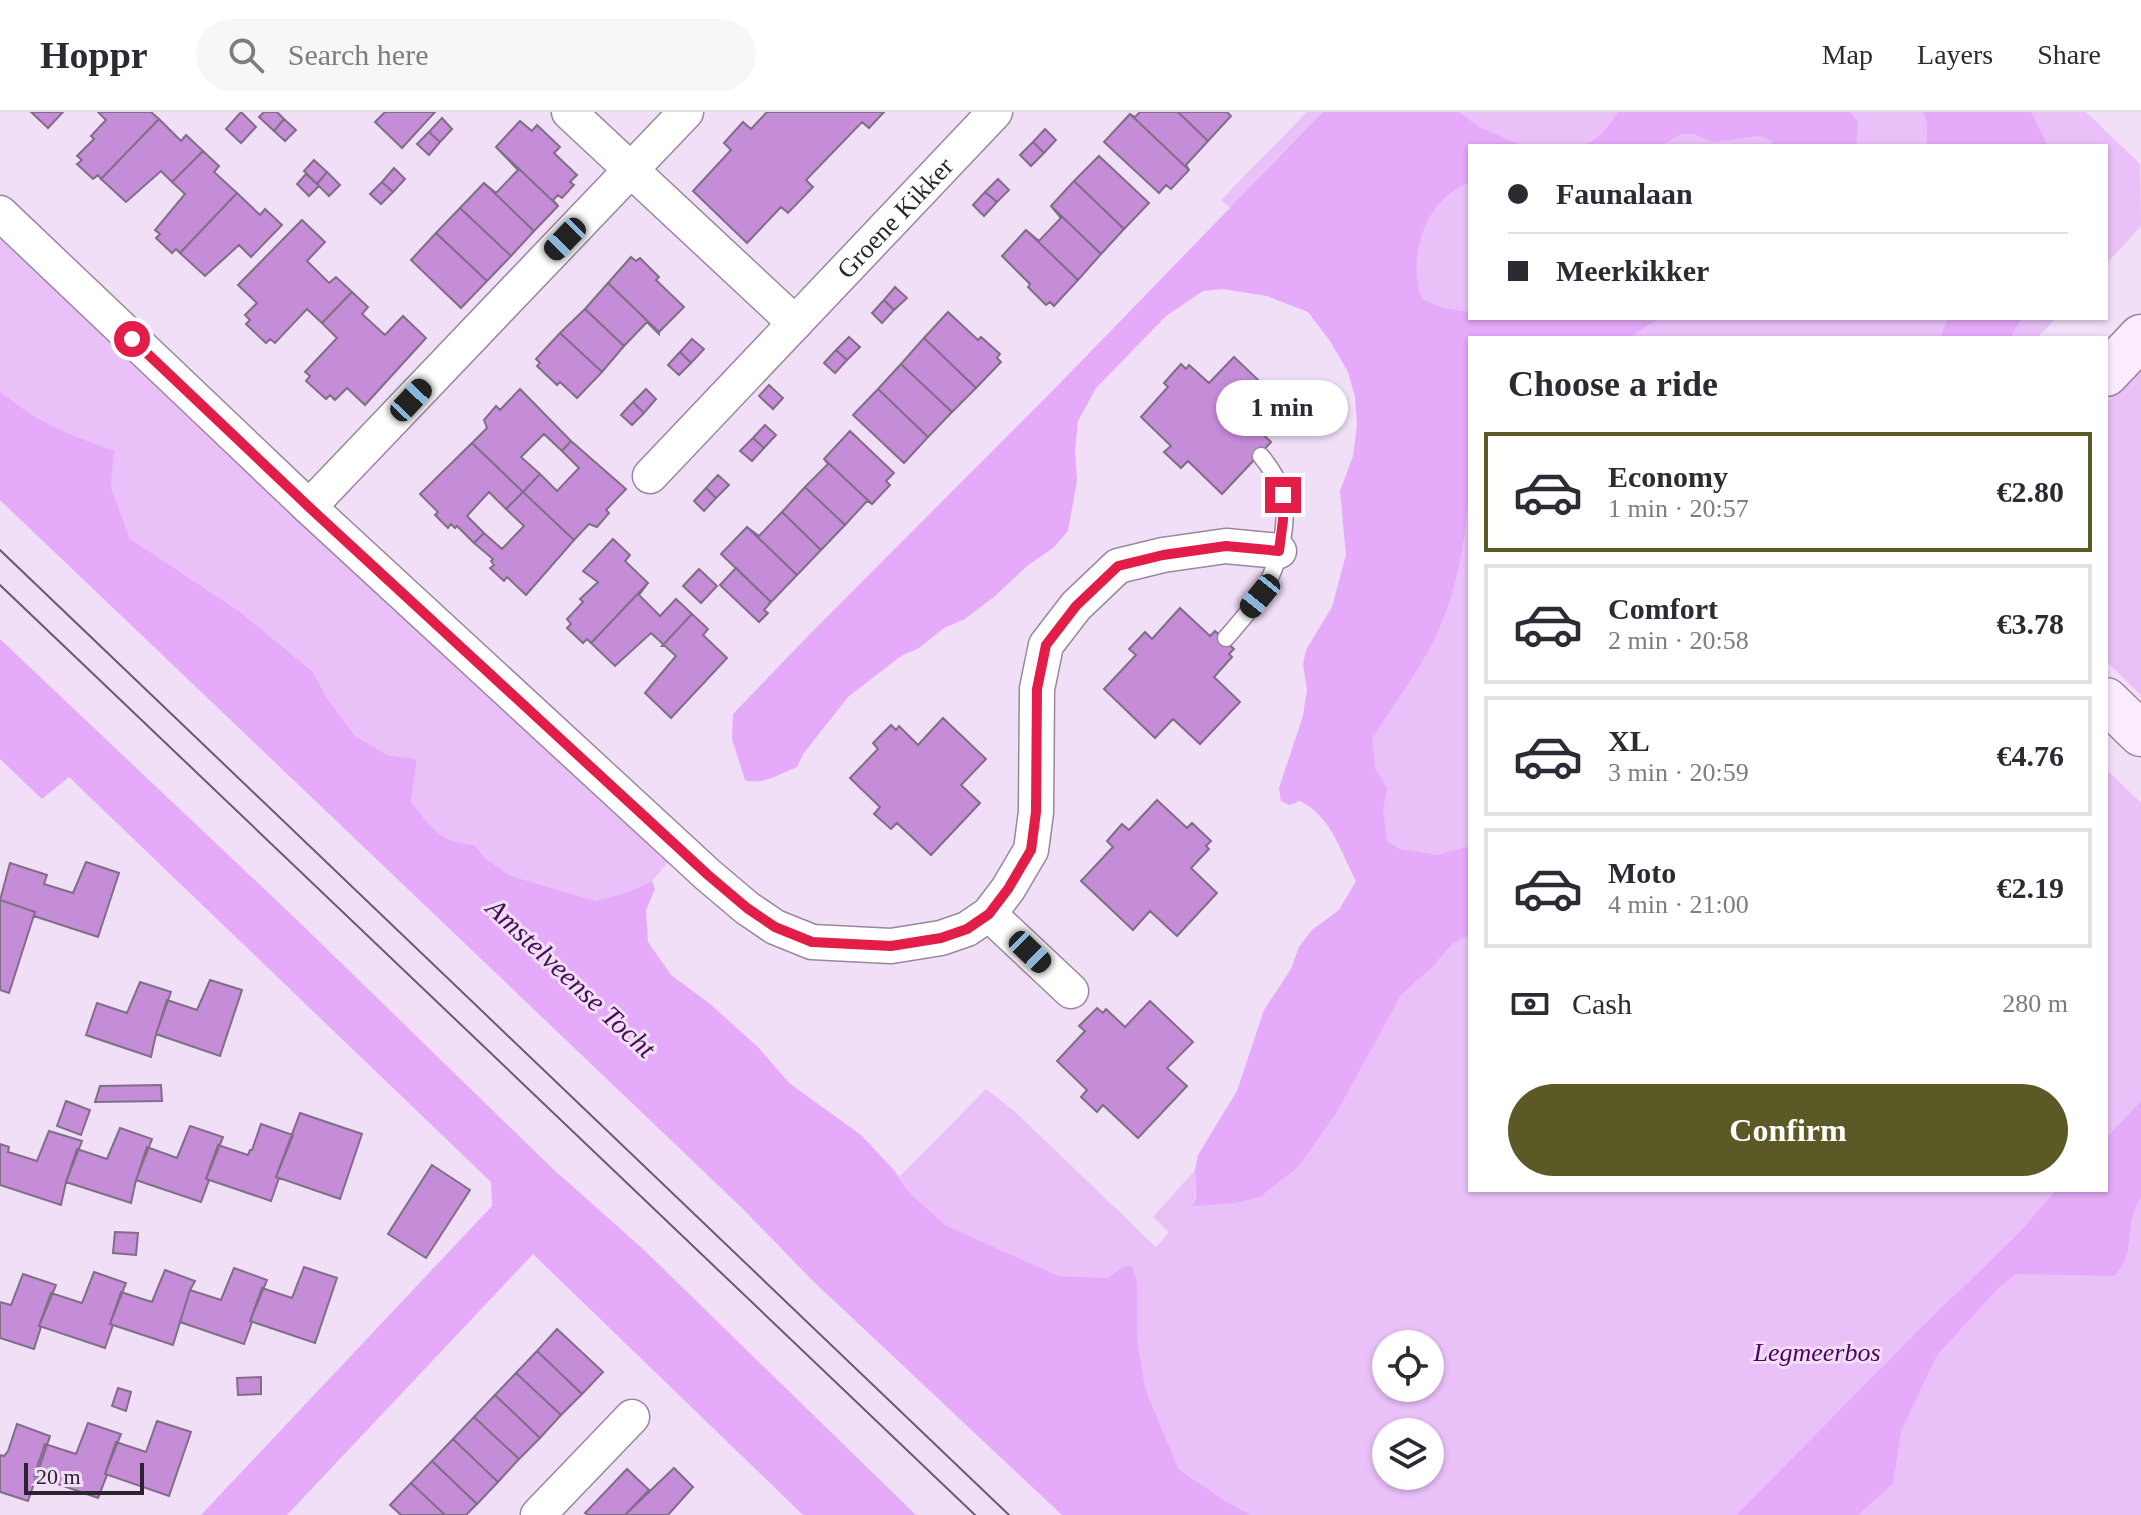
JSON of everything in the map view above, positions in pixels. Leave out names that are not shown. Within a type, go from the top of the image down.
[{"type":"street","points":[[569,112],[795,323]]},
{"type":"street","points":[[309,507],[686,112]]},
{"type":"street","name":"Groene Kikker","points":[[650,476],[995,112]]},
{"type":"street","points":[[0,213],[309,507],[708,875],[775,927],[812,942],[891,946],[967,929],[989,914],[1031,850],[1036,812],[1037,689],[1046,645],[1076,606],[1118,566],[1163,555],[1226,546],[1279,551]]},
{"type":"street","points":[[2108,372],[2141,337]]},
{"type":"street","points":[[2108,702],[2141,734]]},
{"type":"street","points":[[989,914],[1071,991]]},
{"type":"street","points":[[538,1515],[632,1417]]},
{"type":"lane","points":[[1226,638],[1260,596],[1279,551],[1283,495],[1273,471],[1261,456]]},
{"type":"green space","name":"Legmeerbos","points":[[1307,112],[2086,112],[2140,164],[2141,226],[2108,262],[2108,144],[1468,144],[1468,320],[2054,320],[2039,336],[1468,336],[1468,1192],[2108,1192],[2108,771],[2141,803],[2141,1515],[1097,1515],[1123,1267],[1107,1278],[1059,1276],[945,1225],[908,1191],[899,1177],[986,1089],[1013,1110],[1156,1247],[1169,1232],[1153,1217],[1195,1170],[1195,1202],[1380,947],[1329,659],[1394,436],[1361,318],[1221,200]]},
{"type":"green space","points":[[0,211],[680,848],[652,881],[596,901],[511,876],[486,859],[474,845],[445,837],[411,802],[417,759],[387,755],[355,736],[327,698],[313,672],[239,611],[130,539],[111,487],[114,450],[54,427],[27,412],[0,391]]},
{"type":"green space","points":[[2141,365],[2141,695],[2108,663],[2108,401]]},
{"type":"water","points":[[1323,112],[1459,112],[1479,127],[1518,144],[1468,144],[1468,184],[1441,201],[1423,231],[1416,266],[1422,299],[1442,308],[1468,312],[1468,320],[1657,320],[1631,336],[1468,336],[1468,498],[1452,594],[1432,644],[1372,739],[1375,768],[1387,788],[1383,810],[1387,841],[1399,849],[1438,855],[1468,847],[1468,936],[1453,943],[1401,995],[1335,1115],[1298,1167],[1260,1197],[1235,1203],[1193,1206],[1198,1155],[1237,1091],[1264,1010],[1291,969],[1299,947],[1312,930],[1339,910],[1356,881],[1328,825],[1300,801],[1289,805],[1281,801],[1279,788],[1303,716],[1307,690],[1303,664],[1306,650],[1332,607],[1346,555],[1340,491],[1353,456],[1357,425],[1355,397],[1348,372],[1308,312],[1267,296],[1222,289],[1203,291],[1166,316],[1096,388],[1078,421],[1075,450],[1077,480],[1068,531],[1053,548],[965,619],[944,628],[919,648],[901,656],[848,697],[803,754],[797,767],[765,780],[745,780],[732,739],[733,714]]},
{"type":"water","points":[[1618,112],[1850,112],[1858,122],[1856,144],[1773,144],[1758,136],[1714,142],[1694,134],[1681,134],[1664,144],[1586,144],[1611,123]]},
{"type":"water","points":[[1923,112],[2031,112],[2047,144],[1927,144],[1927,121]]},
{"type":"water","points":[[1947,320],[2021,320],[2011,336],[1941,336]]},
{"type":"water","name":"Amstelveense Tocht","points":[[0,391],[27,412],[54,427],[114,450],[111,487],[130,539],[239,611],[313,672],[327,698],[355,736],[387,755],[417,759],[411,802],[438,832],[453,841],[474,845],[486,859],[511,876],[596,901],[652,881],[655,889],[646,910],[648,942],[671,975],[709,1003],[759,1048],[789,1083],[861,1135],[894,1170],[908,1191],[945,1225],[1059,1276],[1107,1278],[1123,1267],[1132,1266],[1137,1283],[1137,1340],[1145,1388],[1178,1469],[1250,1515],[1062,1515],[812,1280],[741,1207],[0,500]]},
{"type":"water","points":[[0,639],[297,920],[553,1169],[643,1249],[916,1515],[803,1515],[533,1254],[287,1515],[201,1515],[492,1206],[491,1182],[69,777],[42,799],[0,759]]},
{"type":"water","points":[[2141,1101],[2141,1197],[2132,1217],[2125,1258],[2114,1276],[2016,1274],[2000,1286],[1937,1355],[1901,1431],[1893,1483],[1858,1515],[1736,1515],[2019,1233],[2054,1192],[2108,1192],[2108,1136]]},
{"type":"building","points":[[31,112],[63,112],[48,128]]},
{"type":"building","points":[[98,112],[151,112],[159,119],[101,179],[98,175],[93,179],[77,164],[82,160],[77,156],[94,139],[91,136],[106,120]]},
{"type":"building","points":[[241,112],[256,127],[241,143],[226,129]]},
{"type":"building","points":[[264,112],[277,112],[284,119],[274,131],[259,117]]},
{"type":"building","points":[[385,112],[435,112],[402,148],[375,122]]},
{"type":"building","points":[[767,112],[884,112],[869,128],[862,122],[806,180],[813,187],[788,213],[781,207],[747,243],[693,191],[731,150],[724,143],[743,122],[751,129]]},
{"type":"building","points":[[1140,112],[1178,112],[1208,141],[1186,165],[1189,170],[1130,114],[1135,117]]},
{"type":"building","points":[[1178,112],[1227,112],[1231,116],[1208,141]]},
{"type":"building","points":[[1130,114],[1189,170],[1171,189],[1166,185],[1159,193],[1104,142]]},
{"type":"building","points":[[442,118],[452,129],[440,142],[429,132]]},
{"type":"building","points":[[159,119],[181,141],[186,135],[203,151],[172,182],[161,171],[126,202],[101,179]]},
{"type":"building","points":[[284,119],[296,130],[285,141],[274,131]]},
{"type":"building","points":[[520,121],[532,131],[537,125],[560,147],[554,153],[577,175],[570,182],[574,185],[562,198],[558,195],[553,200],[558,206],[496,147]]},
{"type":"building","points":[[1045,129],[1056,140],[1044,153],[1033,142]]},
{"type":"building","points":[[429,132],[440,142],[429,155],[417,144]]},
{"type":"building","points":[[1033,142],[1044,153],[1031,166],[1020,155]]},
{"type":"building","points":[[496,147],[558,206],[534,231],[484,183],[496,193],[518,170]]},
{"type":"building","points":[[203,151],[219,166],[214,172],[237,193],[180,253],[176,249],[172,253],[156,238],[160,234],[155,230],[185,194],[172,182]]},
{"type":"building","points":[[1099,156],[1149,203],[1124,229],[1074,181]]},
{"type":"building","points":[[314,160],[327,172],[317,184],[304,171]]},
{"type":"building","points":[[394,168],[405,179],[393,192],[382,182]]},
{"type":"building","points":[[327,172],[340,185],[329,196],[317,184]]},
{"type":"building","points":[[306,174],[319,186],[309,196],[297,184]]},
{"type":"building","points":[[998,179],[1009,190],[997,202],[985,192]]},
{"type":"building","points":[[1074,181],[1124,229],[1101,254],[1051,206]]},
{"type":"building","points":[[382,182],[393,192],[381,204],[370,194]]},
{"type":"building","points":[[484,183],[534,231],[511,256],[460,208]]},
{"type":"building","points":[[985,192],[997,202],[984,216],[973,205]]},
{"type":"building","points":[[237,193],[260,215],[265,209],[282,225],[251,257],[239,245],[205,276],[180,253]]},
{"type":"building","points":[[1051,206],[1101,254],[1078,280],[1026,230],[1039,241],[1061,218]]},
{"type":"building","points":[[460,208],[511,256],[487,281],[436,233]]},
{"type":"building","points":[[302,220],[325,242],[307,261],[329,283],[336,277],[352,292],[322,323],[307,309],[275,343],[270,339],[266,343],[246,324],[250,320],[245,315],[257,303],[238,285]]},
{"type":"building","points":[[1026,230],[1078,280],[1054,306],[1050,302],[1046,305],[1002,256]]},
{"type":"building","points":[[436,233],[487,281],[461,308],[411,260]]},
{"type":"building","points":[[631,257],[636,261],[640,258],[659,277],[656,280],[684,307],[659,332],[608,283]]},
{"type":"building","points":[[608,283],[659,332],[659,334],[647,322],[624,346],[585,309]]},
{"type":"building","points":[[895,287],[907,298],[894,310],[884,300]]},
{"type":"building","points":[[352,292],[368,307],[362,314],[385,335],[403,316],[426,338],[365,405],[347,388],[335,400],[330,395],[326,399],[306,381],[310,376],[305,372],[337,338],[322,323]]},
{"type":"building","points":[[884,300],[894,310],[882,323],[872,313]]},
{"type":"building","points":[[585,309],[624,346],[602,372],[560,333]]},
{"type":"building","points":[[948,312],[978,340],[981,337],[1000,354],[997,358],[1001,362],[976,388],[924,338]]},
{"type":"building","points":[[560,333],[602,372],[577,398],[537,366],[540,363],[536,359]]},
{"type":"building","points":[[849,337],[860,347],[847,360],[836,350]]},
{"type":"building","points":[[924,338],[976,388],[952,412],[901,364]]},
{"type":"building","points":[[692,339],[704,349],[691,363],[680,352]]},
{"type":"building","points":[[836,350],[847,360],[835,373],[824,363]]},
{"type":"building","points":[[680,352],[691,363],[679,375],[668,365]]},
{"type":"building","points":[[1234,357],[1276,397],[1252,424],[1271,442],[1222,494],[1188,461],[1181,468],[1164,452],[1171,446],[1141,417],[1168,387],[1164,383],[1181,364],[1186,369],[1189,365],[1209,383]]},
{"type":"building","points":[[901,364],[952,412],[928,437],[878,389]]},
{"type":"building","points":[[769,385],[783,398],[773,409],[759,396]]},
{"type":"building","points":[[520,389],[571,441],[562,451],[544,434],[521,457],[540,474],[523,492],[472,443],[487,428],[484,420],[496,406],[500,410]]},
{"type":"building","points":[[646,389],[656,399],[644,413],[633,402]]},
{"type":"building","points":[[878,389],[928,437],[904,463],[853,415]]},
{"type":"building","points":[[633,402],[644,413],[632,425],[621,415]]},
{"type":"building","points":[[765,425],[776,435],[764,448],[753,438]]},
{"type":"building","points":[[850,431],[894,473],[886,481],[890,485],[872,504],[824,459]]},
{"type":"building","points":[[753,438],[764,448],[752,461],[740,451]]},
{"type":"building","points":[[571,441],[626,489],[606,510],[609,513],[597,527],[589,524],[574,540],[523,492],[540,474],[557,491],[579,468],[562,451]]},
{"type":"building","points":[[472,443],[523,492],[506,509],[489,492],[467,516],[484,533],[474,543],[457,526],[455,528],[451,524],[448,528],[435,515],[438,512],[420,494]]},
{"type":"building","points":[[824,459],[872,504],[867,501],[845,525],[805,487],[828,464]]},
{"type":"building","points":[[718,475],[729,485],[716,498],[706,488]]},
{"type":"building","points":[[805,487],[845,525],[821,550],[782,512]]},
{"type":"building","points":[[706,488],[716,498],[704,511],[694,501]]},
{"type":"building","points":[[523,492],[574,540],[526,595],[507,577],[504,581],[490,568],[494,565],[493,559],[474,543],[484,533],[502,549],[524,526],[506,509]]},
{"type":"building","points":[[782,512],[821,550],[797,575],[747,527],[759,536]]},
{"type":"building","points":[[747,527],[797,575],[771,602],[721,554]]},
{"type":"building","points":[[613,539],[630,555],[625,561],[648,583],[591,643],[587,639],[583,643],[567,628],[571,624],[567,619],[583,602],[580,599],[598,582],[583,571]]},
{"type":"building","points":[[736,568],[771,602],[764,610],[768,613],[759,622],[720,585]]},
{"type":"building","points":[[699,569],[717,586],[701,603],[683,586]]},
{"type":"building","points":[[648,583],[639,595],[660,616],[676,599],[692,614],[662,646],[651,633],[615,666],[591,643]]},
{"type":"building","points":[[1180,608],[1210,636],[1215,631],[1234,649],[1229,654],[1232,657],[1214,677],[1240,702],[1200,744],[1173,719],[1155,738],[1104,689],[1136,655],[1129,649],[1145,632],[1152,639]]},
{"type":"building","points":[[692,614],[708,629],[703,635],[727,658],[671,718],[645,693],[676,656],[662,646]]},
{"type":"building","points":[[943,718],[986,759],[961,785],[980,803],[931,855],[897,823],[891,829],[874,814],[880,807],[850,778],[878,749],[873,743],[891,725],[896,730],[899,726],[918,745]]},
{"type":"building","points":[[1157,800],[1187,828],[1192,823],[1211,841],[1206,846],[1209,849],[1191,868],[1217,893],[1177,936],[1150,911],[1133,930],[1081,881],[1113,847],[1107,841],[1122,824],[1129,830]]},
{"type":"building","points":[[86,862],[119,873],[98,937],[34,916],[35,912],[0,900],[10,863],[47,875],[44,884],[73,893]]},
{"type":"building","points":[[0,900],[35,912],[9,993],[0,990]]},
{"type":"building","points":[[210,980],[242,990],[220,1056],[156,1034],[167,1000],[197,1010]]},
{"type":"building","points":[[140,982],[171,992],[151,1057],[86,1035],[97,1003],[127,1013]]},
{"type":"building","points":[[1150,1001],[1193,1042],[1167,1068],[1187,1086],[1138,1138],[1103,1105],[1097,1112],[1081,1097],[1087,1090],[1057,1061],[1085,1031],[1079,1026],[1097,1008],[1103,1013],[1106,1009],[1125,1027]]},
{"type":"building","points":[[161,1085],[162,1101],[95,1102],[100,1086]]},
{"type":"building","points":[[66,1101],[90,1110],[81,1135],[57,1126]]},
{"type":"building","points":[[300,1113],[362,1134],[340,1199],[276,1177]]},
{"type":"building","points":[[261,1124],[293,1135],[276,1177],[279,1178],[271,1201],[206,1179],[218,1145],[248,1155]]},
{"type":"building","points":[[190,1126],[223,1137],[206,1179],[209,1180],[201,1202],[136,1180],[147,1147],[177,1158]]},
{"type":"building","points":[[120,1128],[152,1139],[136,1180],[131,1203],[66,1182],[77,1149],[107,1159]]},
{"type":"building","points":[[49,1131],[82,1141],[66,1182],[61,1205],[0,1185],[0,1144],[9,1147],[8,1152],[37,1161]]},
{"type":"building","points":[[432,1165],[470,1190],[426,1258],[388,1234]]},
{"type":"building","points":[[115,1232],[138,1233],[136,1255],[113,1253]]},
{"type":"building","points":[[304,1267],[337,1278],[315,1343],[250,1321],[262,1288],[292,1298]]},
{"type":"building","points":[[234,1268],[267,1280],[244,1344],[180,1322],[190,1290],[221,1300]]},
{"type":"building","points":[[165,1270],[195,1281],[173,1345],[110,1324],[121,1292],[152,1302]]},
{"type":"building","points":[[94,1272],[126,1283],[110,1324],[113,1325],[105,1348],[39,1326],[51,1293],[82,1303]]},
{"type":"building","points":[[23,1274],[56,1285],[39,1326],[34,1349],[0,1338],[0,1302],[11,1305]]},
{"type":"building","points":[[557,1329],[603,1372],[582,1394],[537,1351]]},
{"type":"building","points":[[537,1351],[582,1394],[561,1415],[516,1373]]},
{"type":"building","points":[[516,1373],[561,1415],[540,1438],[495,1395]]},
{"type":"building","points":[[261,1377],[261,1394],[238,1395],[237,1378]]},
{"type":"building","points":[[118,1388],[131,1392],[126,1411],[112,1406]]},
{"type":"building","points":[[495,1395],[540,1438],[519,1459],[474,1417]]},
{"type":"building","points":[[474,1417],[519,1459],[498,1482],[453,1439]]},
{"type":"building","points":[[157,1421],[191,1432],[169,1496],[105,1474],[116,1442],[146,1452]]},
{"type":"building","points":[[88,1423],[121,1434],[98,1498],[34,1476],[45,1444],[76,1454]]},
{"type":"building","points":[[17,1424],[50,1436],[28,1501],[0,1492],[0,1455],[4,1456],[8,1451]]},
{"type":"building","points":[[453,1439],[498,1482],[477,1504],[432,1461]]},
{"type":"building","points":[[432,1461],[477,1504],[466,1515],[445,1515],[411,1483]]},
{"type":"building","points":[[674,1468],[693,1487],[668,1515],[625,1515]]},
{"type":"building","points":[[627,1469],[649,1490],[625,1515],[585,1513]]},
{"type":"building","points":[[411,1483],[445,1515],[401,1515],[390,1505]]},
{"type":"tram line","points":[[0,550],[1009,1515]]},
{"type":"tram line","points":[[0,585],[975,1515]]},
{"type":"route","points":[[132,339],[309,507],[708,875],[775,927],[812,942],[891,946],[941,938],[967,929],[989,914],[1031,850],[1036,812],[1037,689],[1046,645],[1076,606],[1118,566],[1163,555],[1226,546],[1279,551],[1283,495]]}]
